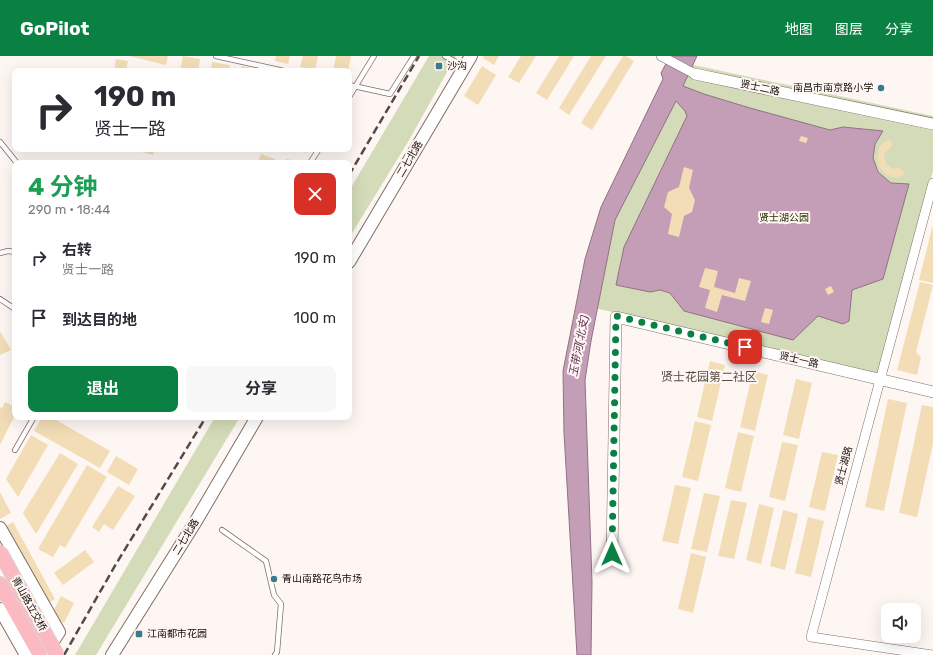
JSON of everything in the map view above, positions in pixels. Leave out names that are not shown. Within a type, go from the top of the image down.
[{"type":"main road","name":"二七北路","points":[[352,257],[470,56]]},
{"type":"main road","name":"二七北路","points":[[112,655],[196,521],[255,420]]},
{"type":"main road","points":[[0,528],[59,632],[44,655]]},
{"type":"main road","name":"青山路立交桥","points":[[0,552],[57,655]]},
{"type":"main road","name":"青山路立交桥","points":[[0,584],[40,655]]},
{"type":"main road","points":[[0,609],[26,655]]},
{"type":"street","name":"贤士二路","points":[[661,56],[695,74],[933,124]]},
{"type":"street","name":"贤士湖路","points":[[933,183],[879,379],[811,637],[933,655]]},
{"type":"street","name":"贤士一路","points":[[612,554],[616,316],[933,392]]},
{"type":"lane","points":[[216,56],[270,68]]},
{"type":"lane","points":[[352,92],[374,56]]},
{"type":"lane","points":[[352,86],[390,94],[414,56]]},
{"type":"lane","points":[[445,56],[464,67]]},
{"type":"lane","points":[[0,142],[15,160]]},
{"type":"lane","points":[[0,253],[12,252]]},
{"type":"lane","points":[[0,299],[12,307]]},
{"type":"lane","points":[[15,450],[32,420]]},
{"type":"lane","points":[[222,530],[266,561],[274,595],[281,604],[277,652],[275,655]]},
{"type":"green space","points":[[429,56],[456,56],[408,142],[352,233],[352,186]]},
{"type":"green space","name":"贤士湖公园","points":[[689,64],[933,116],[933,171],[878,374],[595,308],[613,219]]},
{"type":"green space","points":[[213,420],[238,420],[96,655],[75,655]]},
{"type":"water","name":"贤士湖公园","points":[[670,56],[697,56],[683,86],[704,94],[830,130],[843,127],[883,131],[875,144],[873,158],[878,172],[891,183],[909,184],[883,279],[852,290],[849,321],[843,324],[818,316],[793,340],[684,311],[670,293],[660,290],[650,292],[616,285],[624,247],[687,116],[685,111],[676,101],[615,220],[591,341],[585,380],[592,582],[591,655],[577,655],[564,433],[563,371],[585,259],[601,207],[663,79],[661,73]]},
{"type":"building","points":[[129,56],[168,56],[166,65]]},
{"type":"building","points":[[183,56],[200,59],[198,68],[181,68]]},
{"type":"building","points":[[276,56],[290,56],[288,64],[275,61]]},
{"type":"building","points":[[303,56],[318,56],[315,68],[300,67]]},
{"type":"building","points":[[336,56],[351,56],[349,68],[334,68]]},
{"type":"building","points":[[484,56],[499,56],[494,65],[483,58]]},
{"type":"building","points":[[521,56],[536,56],[519,83],[508,77]]},
{"type":"building","points":[[559,56],[574,56],[547,100],[536,93]]},
{"type":"building","points":[[591,56],[606,56],[569,115],[559,108]]},
{"type":"building","points":[[623,56],[626,56],[634,61],[592,130],[581,123]]},
{"type":"building","points":[[116,59],[128,61],[127,68],[114,68]]},
{"type":"building","points":[[212,62],[230,65],[230,68],[211,68]]},
{"type":"building","points":[[482,66],[496,75],[478,105],[464,96]]},
{"type":"building","points":[[801,136],[808,138],[806,143],[799,141]]},
{"type":"building","points":[[890,139],[893,145],[884,154],[886,164],[893,169],[900,167],[905,174],[897,178],[886,175],[879,166],[877,157],[879,148],[883,143]]},
{"type":"building","points":[[142,152],[154,152],[153,155]]},
{"type":"building","points":[[261,154],[275,159],[275,160],[259,160]]},
{"type":"building","points":[[684,167],[693,170],[689,188],[695,200],[692,212],[684,216],[679,237],[668,234],[672,214],[664,207],[668,192],[679,187]]},
{"type":"building","points":[[933,228],[933,283],[919,280]]},
{"type":"building","points":[[705,268],[718,271],[714,287],[735,293],[739,278],[751,281],[745,301],[722,295],[717,312],[705,308],[710,290],[699,287]]},
{"type":"building","points":[[920,282],[933,285],[916,352],[921,357],[917,375],[897,370]]},
{"type":"building","points":[[831,286],[834,292],[828,295],[825,289]]},
{"type":"building","points":[[765,308],[773,310],[769,324],[761,322]]},
{"type":"building","points":[[0,331],[11,350],[0,355]]},
{"type":"building","points":[[710,361],[725,365],[712,421],[697,417]]},
{"type":"building","points":[[753,371],[768,375],[755,431],[740,427]]},
{"type":"building","points":[[796,379],[812,383],[799,439],[783,435]]},
{"type":"building","points":[[888,399],[907,403],[884,511],[865,507]]},
{"type":"building","points":[[5,402],[12,406],[12,420],[0,445],[0,407],[2,408]]},
{"type":"building","points":[[922,405],[933,407],[933,444],[917,517],[899,513]]},
{"type":"building","points":[[40,420],[56,420],[110,451],[100,468],[34,431]]},
{"type":"building","points":[[695,421],[711,425],[698,481],[682,477]]},
{"type":"building","points":[[738,432],[754,436],[741,492],[725,488]]},
{"type":"building","points":[[31,435],[48,445],[18,497],[6,479]]},
{"type":"building","points":[[782,442],[798,445],[785,501],[769,497]]},
{"type":"building","points":[[822,452],[838,455],[825,511],[809,507]]},
{"type":"building","points":[[60,453],[78,464],[36,534],[23,513]]},
{"type":"building","points":[[116,456],[138,469],[129,485],[107,472]]},
{"type":"building","points":[[87,465],[107,477],[65,548],[60,545],[53,557],[38,549]]},
{"type":"building","points":[[675,485],[691,488],[678,544],[662,541]]},
{"type":"building","points":[[118,486],[135,496],[113,530],[104,524],[99,532],[92,527]]},
{"type":"building","points":[[0,492],[11,513],[0,519]]},
{"type":"building","points":[[704,493],[720,496],[707,552],[691,549]]},
{"type":"building","points":[[731,500],[747,503],[734,559],[718,556]]},
{"type":"building","points":[[759,504],[774,508],[761,564],[746,560]]},
{"type":"building","points":[[783,510],[798,514],[785,570],[770,566]]},
{"type":"building","points":[[808,517],[824,521],[811,577],[795,573]]},
{"type":"building","points":[[13,522],[55,599],[45,605],[3,528]]},
{"type":"building","points":[[85,550],[94,562],[63,585],[54,573]]},
{"type":"building","points":[[691,553],[706,557],[693,613],[678,609]]},
{"type":"building","points":[[61,596],[74,603],[64,623],[51,616]]},
{"type":"railway","points":[[352,170],[419,56]]},
{"type":"railway","points":[[64,655],[116,564],[204,420]]},
{"type":"place","name":"沙沟","points":[[439,66]]},
{"type":"place","name":"南昌市南京路小学","points":[[881,88]]},
{"type":"place","name":"青山南路花鸟市场","points":[[274,579]]},
{"type":"place","name":"江南都市花园","points":[[139,634]]},
{"type":"district","name":"贤士花园第二社区","points":[[709,377]]},
{"type":"route","points":[[612,554],[616,316],[745,347]]},
{"type":"water label","name":"玉带河(北支)","points":[[579,346]]}]
